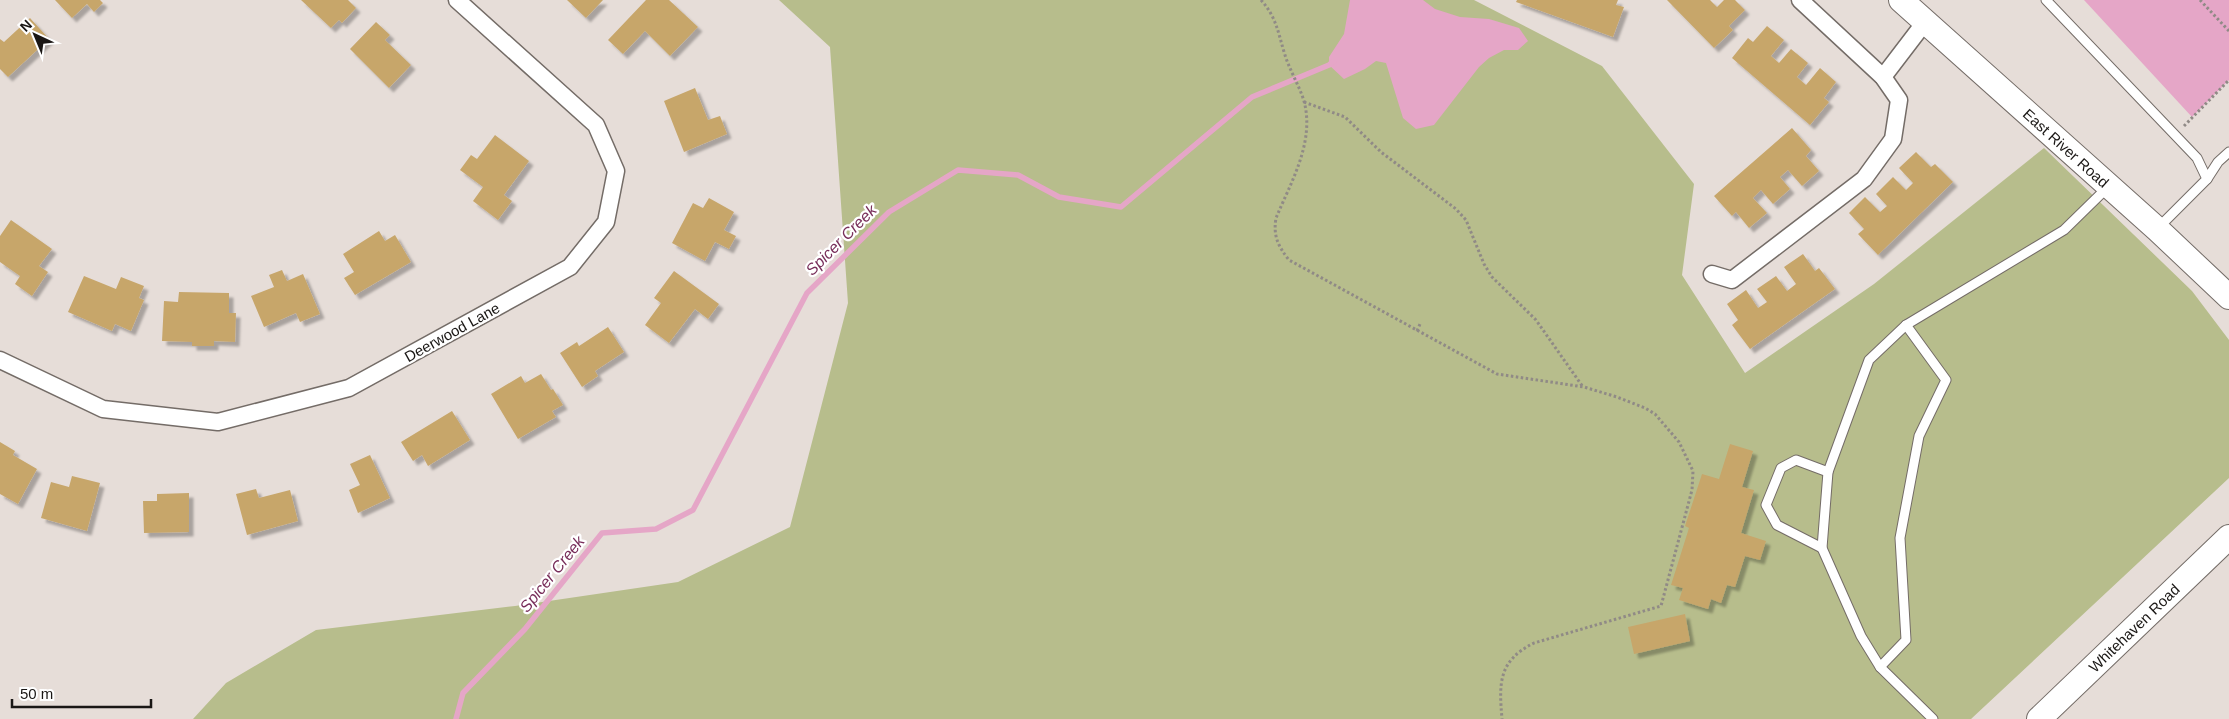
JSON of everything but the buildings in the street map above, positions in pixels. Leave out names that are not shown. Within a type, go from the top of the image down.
[{"type":"main road","name":"East River Road","points":[[1901,0],[2157,229],[2229,297]]},
{"type":"main road","name":"Whitehaven Road","points":[[2039,719],[2229,537]]},
{"type":"street","name":"Deerwood Lane","points":[[0,360],[103,409],[218,422],[349,388],[570,267],[606,222],[616,171],[613,163],[596,125],[457,0]]},
{"type":"street","points":[[1712,274],[1732,280],[1864,179],[1893,139],[1899,100],[1883,77],[1800,0]]},
{"type":"street","points":[[1883,77],[1925,22]]},
{"type":"lane","points":[[2046,0],[2197,158],[2207,179]]},
{"type":"lane","points":[[2157,229],[2207,179],[2218,162],[2229,152]]},
{"type":"lane","points":[[1933,719],[1880,667],[1861,636],[1822,548],[1828,472],[1869,360],[1906,326],[2064,230],[2109,186]]},
{"type":"lane","points":[[1880,667],[1906,640],[1900,538],[1919,436],[1946,380],[1906,326]]},
{"type":"lane","points":[[1822,548],[1777,525],[1766,505],[1782,468],[1796,460],[1828,472]]},
{"type":"path","points":[[1261,0],[1279,28],[1285,54],[1304,102],[1306,132],[1302,154],[1276,218],[1274,228],[1277,244],[1296,265],[1497,374],[1584,387],[1617,397],[1655,414],[1669,428],[1688,458],[1693,471],[1692,490],[1661,606],[1534,644],[1521,650],[1511,659],[1501,681],[1502,719]]},
{"type":"path","points":[[2200,0],[2229,31]]},
{"type":"path","points":[[2192,117],[2229,80]]},
{"type":"path","points":[[1304,102],[1344,117],[1380,152],[1456,209],[1466,220],[1484,264],[1492,277],[1536,320],[1584,387]]},
{"type":"path","points":[[1417,331],[1420,324]]},
{"type":"green space","points":[[779,0],[1474,0],[1602,66],[1694,184],[1682,275],[1745,373],[1874,284],[2044,148],[2192,291],[2229,340],[2229,478],[1971,719],[193,719],[226,683],[316,630],[515,606],[678,582],[790,527],[848,303],[830,47]]},
{"type":"shaded area","points":[[1350,0],[1423,0],[1435,9],[1460,17],[1489,19],[1519,28],[1528,41],[1518,50],[1504,50],[1489,58],[1479,67],[1434,125],[1416,129],[1403,118],[1386,63],[1376,61],[1365,69],[1344,79],[1329,65],[1329,57],[1344,34]]},
{"type":"shaded area","points":[[2084,0],[2229,0],[2229,80],[2192,117]]},
{"type":"waterway","name":"Spicer Creek","points":[[456,719],[463,693],[525,629],[602,533],[656,529],[693,510],[807,293],[889,212],[958,170],[1018,175],[1059,197],[1121,207],[1252,97],[1329,65],[1334,61]]}]
